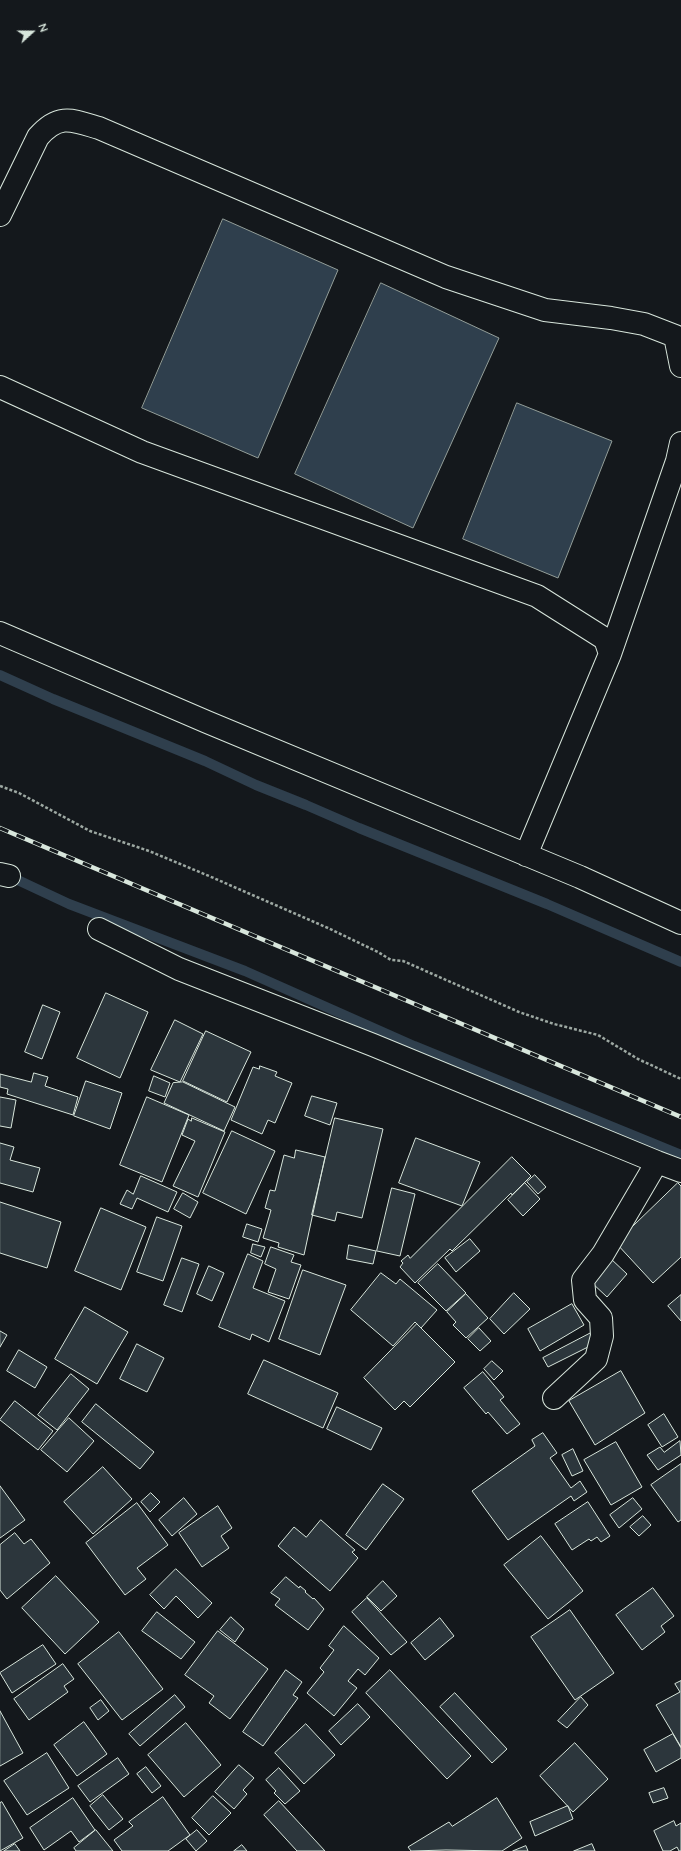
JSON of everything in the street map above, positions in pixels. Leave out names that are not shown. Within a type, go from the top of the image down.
[{"type":"street","points":[[0,215],[38,137],[48,126],[54,123],[63,121],[77,122],[99,128],[446,277],[545,310],[611,318],[644,324],[675,336],[681,366]]},
{"type":"street","points":[[0,388],[142,452],[536,596],[605,639],[610,654]]},
{"type":"street","points":[[526,855],[610,654],[674,469],[681,443]]},
{"type":"street","points":[[0,633],[207,722],[580,877],[681,923]]},
{"type":"street","points":[[99,929],[179,969],[374,1045],[681,1171]]},
{"type":"street","points":[[554,1398],[596,1359],[602,1336],[601,1318],[585,1300],[583,1280],[603,1254],[657,1162]]},
{"type":"path","points":[[0,786],[19,793],[90,831],[149,851],[328,928],[378,952],[391,960],[403,961],[519,1012],[554,1024],[598,1035],[638,1059],[681,1079]]},
{"type":"water","points":[[223,219],[338,270],[258,458],[142,408]]},
{"type":"water","points":[[381,283],[499,338],[413,528],[295,474]]},
{"type":"water","points":[[517,403],[612,441],[558,578],[463,539]]},
{"type":"building","points":[[106,993],[148,1012],[120,1078],[77,1058]]},
{"type":"building","points":[[43,1005],[60,1012],[42,1059],[25,1052]]},
{"type":"building","points":[[175,1020],[203,1034],[180,1082],[151,1070]]},
{"type":"building","points":[[206,1031],[251,1052],[227,1102],[183,1081]]},
{"type":"building","points":[[260,1066],[277,1072],[275,1076],[292,1083],[275,1123],[268,1120],[262,1134],[231,1120],[253,1067],[259,1069]]},
{"type":"building","points":[[34,1073],[48,1077],[45,1086],[78,1097],[73,1115],[7,1094],[8,1089],[0,1087],[0,1074],[31,1082]]},
{"type":"building","points":[[154,1076],[170,1083],[165,1097],[149,1091]]},
{"type":"building","points":[[86,1081],[122,1093],[110,1129],[74,1116]]},
{"type":"building","points":[[183,1082],[235,1107],[224,1131],[164,1103],[173,1083]]},
{"type":"building","points":[[312,1096],[337,1103],[330,1125],[305,1116]]},
{"type":"building","points":[[0,1097],[16,1100],[11,1128],[0,1126]]},
{"type":"building","points":[[147,1097],[189,1115],[162,1182],[120,1165]]},
{"type":"building","points":[[192,1118],[225,1132],[198,1197],[173,1186],[195,1141],[182,1135],[188,1119],[191,1121]]},
{"type":"building","points":[[335,1118],[383,1129],[362,1218],[337,1212],[335,1221],[312,1215]]},
{"type":"building","points":[[232,1131],[275,1151],[246,1214],[203,1193]]},
{"type":"building","points":[[416,1138],[480,1162],[462,1206],[399,1183]]},
{"type":"building","points":[[0,1143],[14,1147],[10,1160],[40,1168],[33,1192],[0,1183]]},
{"type":"building","points":[[296,1150],[325,1157],[304,1255],[278,1247],[279,1243],[263,1238],[271,1210],[265,1208],[270,1190],[275,1191],[284,1155],[294,1158]]},
{"type":"building","points":[[512,1157],[531,1176],[512,1195],[511,1193],[452,1251],[450,1249],[415,1283],[400,1267],[403,1263],[401,1261],[408,1255],[410,1258]]},
{"type":"building","points":[[535,1175],[546,1187],[538,1194],[527,1182]]},
{"type":"building","points":[[141,1176],[177,1192],[168,1212],[137,1198],[132,1209],[120,1204],[127,1190],[133,1194]]},
{"type":"building","points":[[525,1183],[540,1199],[523,1216],[508,1200]]},
{"type":"building","points":[[678,1183],[681,1186],[681,1257],[653,1283],[616,1243]]},
{"type":"building","points":[[392,1188],[415,1194],[400,1256],[377,1251]]},
{"type":"building","points":[[183,1193],[198,1202],[190,1218],[174,1209]]},
{"type":"building","points":[[0,1202],[61,1222],[47,1268],[0,1253]]},
{"type":"building","points":[[101,1208],[146,1227],[121,1290],[75,1271]]},
{"type":"building","points":[[157,1217],[182,1226],[163,1281],[137,1272]]},
{"type":"building","points":[[247,1224],[262,1229],[258,1242],[243,1237]]},
{"type":"building","points":[[470,1239],[480,1251],[456,1272],[445,1258]]},
{"type":"building","points":[[253,1244],[265,1247],[261,1257],[251,1253]]},
{"type":"building","points":[[349,1245],[376,1251],[373,1264],[347,1259]]},
{"type":"building","points":[[271,1247],[294,1255],[291,1262],[301,1265],[289,1299],[268,1292],[276,1269],[265,1264]]},
{"type":"building","points":[[248,1254],[263,1261],[253,1288],[285,1301],[269,1342],[252,1334],[250,1340],[219,1327]]},
{"type":"building","points":[[182,1258],[199,1264],[182,1312],[164,1305]]},
{"type":"building","points":[[610,1258],[627,1274],[607,1297],[590,1281]]},
{"type":"building","points":[[438,1264],[466,1293],[446,1311],[418,1283]]},
{"type":"building","points":[[209,1266],[224,1273],[212,1301],[197,1294]]},
{"type":"building","points":[[303,1270],[346,1285],[320,1355],[279,1339]]},
{"type":"building","points":[[381,1273],[396,1284],[400,1279],[437,1310],[421,1328],[415,1322],[393,1346],[351,1310]]},
{"type":"building","points":[[514,1293],[530,1309],[504,1334],[490,1319]]},
{"type":"building","points":[[466,1294],[488,1318],[466,1338],[453,1325],[456,1322],[447,1312]]},
{"type":"building","points":[[681,1295],[681,1321],[668,1306]]},
{"type":"building","points":[[572,1304],[584,1325],[540,1351],[528,1329]]},
{"type":"building","points":[[85,1307],[128,1332],[97,1384],[55,1359]]},
{"type":"building","points":[[417,1324],[455,1362],[410,1407],[404,1401],[395,1410],[364,1378]]},
{"type":"building","points":[[479,1328],[491,1341],[480,1351],[468,1339]]},
{"type":"building","points":[[0,1331],[7,1335],[0,1347]]},
{"type":"building","points":[[591,1333],[596,1343],[548,1367],[543,1358]]},
{"type":"building","points":[[137,1344],[164,1358],[147,1392],[120,1379]]},
{"type":"building","points":[[19,1350],[47,1367],[35,1388],[7,1371]]},
{"type":"building","points":[[264,1360],[338,1393],[323,1428],[248,1394]]},
{"type":"building","points":[[492,1361],[503,1371],[494,1380],[484,1369]]},
{"type":"building","points":[[621,1371],[645,1413],[595,1445],[569,1401]]},
{"type":"building","points":[[483,1372],[504,1397],[500,1400],[520,1424],[507,1434],[488,1412],[486,1414],[464,1388]]},
{"type":"building","points":[[71,1374],[89,1389],[57,1430],[38,1415]]},
{"type":"building","points":[[15,1401],[53,1431],[38,1450],[0,1420]]},
{"type":"building","points":[[96,1404],[154,1452],[140,1469],[82,1422]]},
{"type":"building","points":[[337,1407],[382,1428],[371,1450],[327,1429]]},
{"type":"building","points":[[664,1414],[678,1437],[662,1447],[648,1425]]},
{"type":"building","points":[[69,1418],[94,1441],[67,1472],[41,1450]]},
{"type":"building","points":[[543,1433],[557,1453],[550,1458],[571,1488],[580,1481],[587,1492],[574,1501],[571,1496],[508,1540],[472,1491],[535,1446],[532,1440]]},
{"type":"building","points":[[680,1441],[681,1455],[658,1470],[647,1455],[660,1447],[664,1452]]},
{"type":"building","points":[[616,1442],[642,1487],[611,1505],[584,1460]]},
{"type":"building","points":[[573,1449],[583,1471],[572,1476],[562,1455]]},
{"type":"building","points":[[681,1464],[681,1520],[678,1522],[651,1485]]},
{"type":"building","points":[[103,1467],[132,1499],[93,1534],[64,1502]]},
{"type":"building","points":[[383,1484],[404,1499],[366,1550],[346,1535]]},
{"type":"building","points":[[0,1486],[25,1520],[0,1538]]},
{"type":"building","points":[[151,1493],[160,1502],[150,1512],[141,1502]]},
{"type":"building","points":[[184,1498],[197,1514],[172,1536],[159,1520]]},
{"type":"building","points":[[633,1498],[642,1509],[619,1528],[610,1515]]},
{"type":"building","points":[[588,1502],[610,1536],[601,1542],[597,1537],[591,1541],[589,1539],[572,1550],[555,1524]]},
{"type":"building","points":[[137,1503],[168,1545],[137,1568],[146,1579],[125,1595],[86,1543]]},
{"type":"building","points":[[218,1506],[232,1528],[221,1536],[229,1548],[202,1567],[179,1533]]},
{"type":"building","points":[[643,1516],[651,1525],[639,1536],[630,1527]]},
{"type":"building","points":[[321,1520],[355,1550],[352,1552],[358,1558],[330,1591],[278,1546],[294,1527],[306,1537]]},
{"type":"building","points":[[15,1533],[24,1544],[31,1539],[50,1563],[7,1599],[0,1590],[0,1545]]},
{"type":"building","points":[[541,1536],[583,1591],[548,1619],[504,1565]]},
{"type":"building","points":[[176,1569],[212,1603],[198,1618],[176,1596],[164,1609],[150,1595]]},
{"type":"building","points":[[56,1576],[99,1622],[65,1654],[22,1608]]},
{"type":"building","points":[[286,1577],[299,1588],[300,1586],[306,1591],[305,1592],[313,1599],[314,1598],[324,1609],[308,1630],[275,1605],[280,1599],[271,1593]]},
{"type":"building","points":[[383,1581],[397,1596],[381,1611],[367,1597]]},
{"type":"building","points":[[653,1588],[674,1616],[661,1626],[665,1632],[642,1650],[616,1615]]},
{"type":"building","points":[[367,1598],[407,1642],[391,1655],[352,1612]]},
{"type":"building","points":[[570,1610],[614,1673],[575,1700],[531,1637]]},
{"type":"building","points":[[157,1612],[195,1642],[181,1659],[142,1631]]},
{"type":"building","points":[[231,1617],[244,1629],[235,1642],[220,1630]]},
{"type":"building","points":[[440,1618],[454,1636],[425,1660],[411,1643]]},
{"type":"building","points":[[344,1626],[379,1658],[365,1675],[358,1669],[348,1681],[357,1688],[334,1716],[307,1693],[324,1672],[320,1668],[334,1650],[329,1646]]},
{"type":"building","points":[[218,1631],[268,1669],[230,1719],[209,1703],[214,1696],[185,1675]]},
{"type":"building","points":[[119,1632],[163,1689],[122,1720],[78,1664]]},
{"type":"building","points":[[43,1645],[56,1664],[12,1693],[0,1673]]},
{"type":"building","points":[[63,1664],[74,1679],[64,1686],[68,1692],[29,1720],[14,1699]]},
{"type":"building","points":[[286,1670],[302,1682],[293,1695],[298,1698],[263,1746],[243,1732]]},
{"type":"building","points":[[390,1670],[471,1756],[447,1779],[366,1693]]},
{"type":"building","points":[[681,1681],[681,1747],[656,1705],[680,1692],[675,1684]]},
{"type":"building","points":[[455,1693],[507,1749],[492,1763],[440,1707]]},
{"type":"building","points":[[175,1695],[185,1707],[140,1746],[129,1734]]},
{"type":"building","points":[[581,1697],[588,1705],[567,1728],[558,1721]]},
{"type":"building","points":[[101,1700],[109,1711],[98,1720],[90,1708]]},
{"type":"building","points":[[358,1704],[370,1717],[341,1745],[329,1731]]},
{"type":"building","points":[[0,1711],[23,1753],[0,1766]]},
{"type":"building","points":[[84,1722],[107,1754],[77,1776],[54,1745]]},
{"type":"building","points":[[186,1723],[221,1765],[184,1797],[148,1755]]},
{"type":"building","points":[[306,1724],[335,1755],[304,1784],[275,1753]]},
{"type":"building","points":[[673,1734],[681,1748],[681,1758],[656,1772],[644,1750]]},
{"type":"building","points":[[575,1743],[608,1779],[573,1812],[540,1776]]},
{"type":"building","points":[[47,1753],[69,1788],[27,1815],[4,1781]]},
{"type":"building","points":[[118,1758],[129,1774],[90,1802],[78,1786]]},
{"type":"building","points":[[239,1765],[254,1778],[243,1790],[247,1794],[234,1809],[215,1792]]},
{"type":"building","points":[[146,1767],[161,1786],[152,1793],[137,1774]]},
{"type":"building","points":[[279,1768],[300,1791],[285,1804],[274,1793],[276,1791],[266,1780]]},
{"type":"building","points":[[664,1788],[668,1798],[653,1803],[649,1793]]},
{"type":"building","points":[[103,1795],[123,1819],[109,1830],[90,1806]]},
{"type":"building","points":[[213,1796],[231,1813],[209,1835],[192,1818]]},
{"type":"building","points":[[163,1797],[190,1835],[168,1851],[122,1851],[114,1840],[133,1826],[129,1822]]},
{"type":"building","points":[[73,1798],[95,1830],[79,1842],[71,1831],[44,1850],[30,1828]]},
{"type":"building","points":[[497,1798],[522,1838],[502,1851],[411,1851],[408,1847],[449,1822],[452,1826]]},
{"type":"building","points":[[279,1801],[325,1851],[297,1851],[264,1815]]},
{"type":"building","points":[[2,1802],[23,1838],[0,1851],[0,1803]]},
{"type":"building","points":[[568,1806],[573,1819],[535,1836],[530,1822]]},
{"type":"building","points":[[674,1821],[676,1826],[681,1823],[681,1851],[679,1851],[677,1847],[670,1851],[663,1851],[654,1831]]},
{"type":"building","points":[[96,1830],[113,1851],[76,1851],[74,1848]]},
{"type":"building","points":[[197,1830],[207,1841],[196,1851],[186,1839]]},
{"type":"building","points":[[15,1844],[20,1851],[4,1851]]},
{"type":"building","points":[[592,1844],[595,1851],[574,1851]]},
{"type":"building","points":[[242,1845],[247,1851],[234,1851]]},
{"type":"building","points":[[526,1846],[528,1851],[513,1851]]},
{"type":"waterway","points":[[0,675],[53,699],[205,761],[256,785],[547,904],[681,962]]},
{"type":"waterway","points":[[7,875],[69,904],[245,971],[414,1046],[681,1155]]},
{"type":"railway","points":[[0,828],[681,1117]]}]
